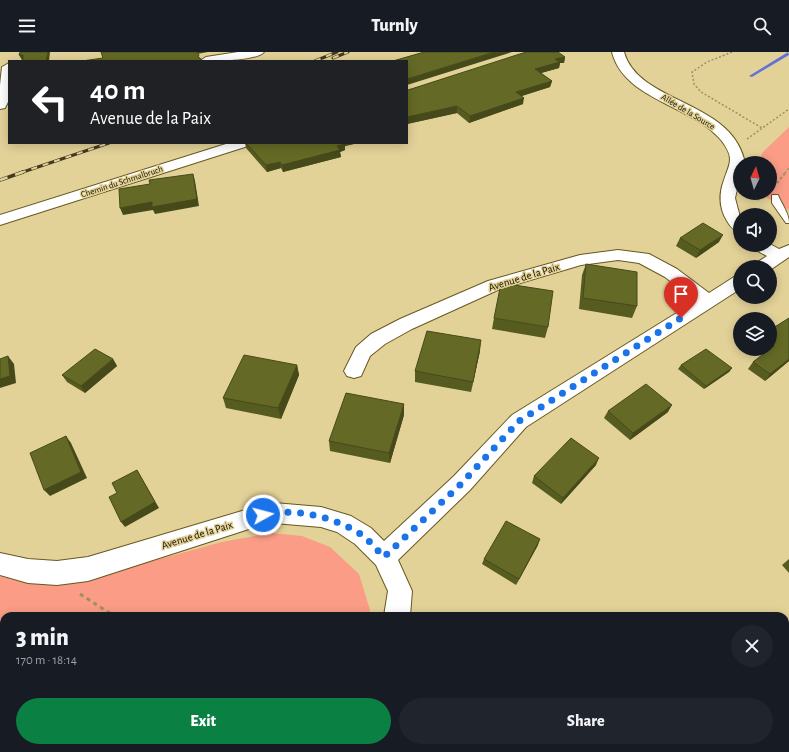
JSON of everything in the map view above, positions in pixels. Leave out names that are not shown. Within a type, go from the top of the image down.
[{"type":"main road","points":[[0,105],[5,91],[8,73]]},
{"type":"street","points":[[212,60],[258,52]]},
{"type":"street","name":"Allée de la Source","points":[[618,52],[623,66],[638,82],[706,121],[725,135],[737,159],[736,168],[727,194]]},
{"type":"street","name":"Chemin du Schmalbruch","points":[[0,220],[240,144]]},
{"type":"street","points":[[727,194],[727,205],[733,217]]},
{"type":"street","points":[[773,260],[784,253]]},
{"type":"street","name":"Avenue de la Paix","points":[[354,371],[363,352],[378,338],[406,324],[494,285],[580,260],[618,255],[643,258],[671,273],[708,301]]},
{"type":"street","points":[[384,557],[462,483],[519,421],[733,285]]},
{"type":"street","name":"Avenue de la Paix","points":[[0,564],[28,571],[56,573],[88,569],[274,512],[321,517],[343,523],[363,536],[384,557],[400,592],[398,612]]},
{"type":"lane","points":[[775,200],[789,221]]},
{"type":"path","points":[[732,52],[707,62],[692,72],[694,84],[701,92],[762,128]]},
{"type":"path","points":[[742,142],[789,108]]},
{"type":"path","points":[[777,187],[778,181],[789,168]]},
{"type":"path","points":[[727,194],[733,195]]},
{"type":"shaded area","points":[[789,127],[789,210],[771,200],[777,200],[777,156],[761,156],[763,152]]},
{"type":"shaded area","points":[[271,533],[302,536],[330,547],[359,574],[369,612],[0,612],[0,572],[86,579],[222,542]]},
{"type":"building","points":[[20,52],[48,52],[46,60],[23,60],[23,55],[19,55]]},
{"type":"building","points":[[101,52],[197,52],[199,55],[198,57],[201,60],[89,60],[103,58]]},
{"type":"building","points":[[424,52],[494,52],[408,79],[408,60],[396,60]]},
{"type":"building","points":[[526,52],[558,52],[565,57],[555,59],[560,62],[535,69],[552,81],[516,92],[524,98],[470,116],[457,106],[408,117],[408,90]]},
{"type":"building","points":[[247,144],[345,144],[337,146],[340,150],[282,165],[280,162],[266,165]]},
{"type":"building","points":[[193,174],[197,199],[152,207],[152,202],[120,208],[119,189],[150,184],[149,180]]},
{"type":"building","points":[[703,223],[723,235],[700,250],[680,238]]},
{"type":"building","points":[[586,264],[637,272],[637,306],[583,298]]},
{"type":"building","points":[[501,283],[553,291],[548,327],[494,318]]},
{"type":"building","points":[[789,318],[789,359],[770,374],[753,362],[761,356],[777,356],[777,326]]},
{"type":"building","points":[[427,331],[481,340],[473,382],[415,371]]},
{"type":"building","points":[[95,349],[113,359],[81,386],[62,375]]},
{"type":"building","points":[[706,349],[732,368],[706,386],[681,365]]},
{"type":"building","points":[[244,355],[297,365],[278,408],[223,398]]},
{"type":"building","points":[[8,356],[10,376],[0,379],[0,359]]},
{"type":"building","points":[[646,384],[672,405],[633,433],[608,411]]},
{"type":"building","points":[[346,393],[404,404],[389,453],[329,441]]},
{"type":"building","points":[[66,436],[81,472],[44,490],[30,453]]},
{"type":"building","points":[[571,438],[599,458],[563,498],[534,476]]},
{"type":"building","points":[[137,470],[155,502],[121,522],[109,497],[117,493],[112,483]]},
{"type":"building","points":[[506,521],[540,539],[519,579],[484,559]]},
{"type":"waterway","points":[[751,76],[789,53]]},
{"type":"railway","points":[[317,60],[337,52]]},
{"type":"railway","points":[[333,58],[348,52]]},
{"type":"railway","points":[[20,173],[106,144]]},
{"type":"railway","points":[[0,180],[23,172]]},
{"type":"route","points":[[263,515],[274,512],[299,514],[321,517],[343,523],[363,536],[384,557],[462,483],[519,421],[681,318]]}]
